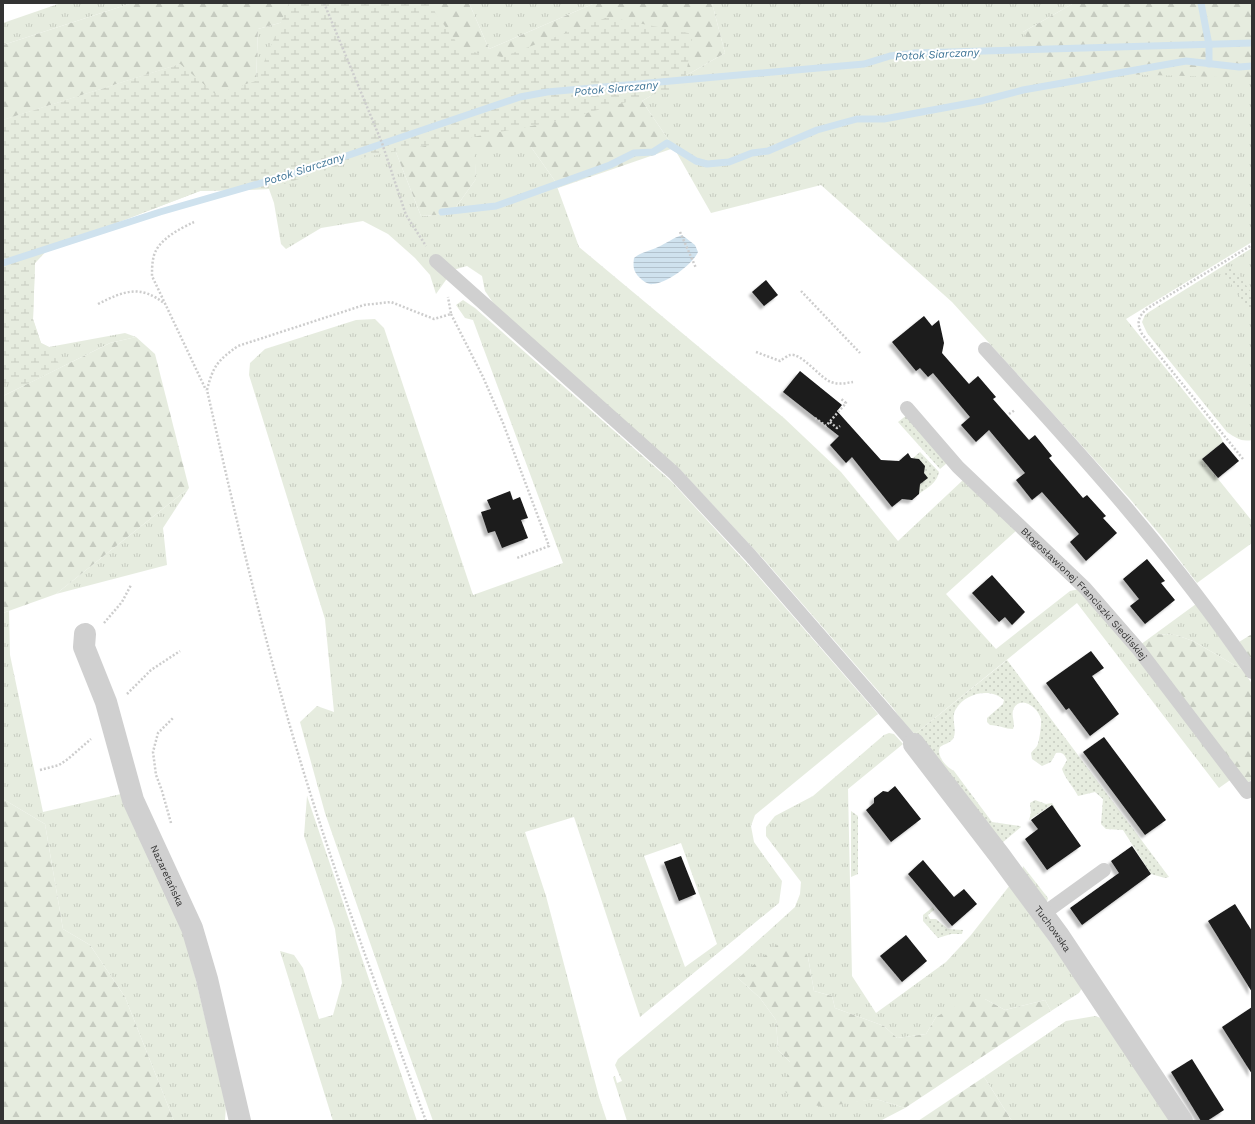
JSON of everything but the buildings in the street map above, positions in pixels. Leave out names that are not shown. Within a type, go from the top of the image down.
[{"type":"street","name":"Nazaretańska","points":[[84,634],[84,647],[106,702],[133,800],[192,928],[207,979],[240,1121]]},
{"type":"street","name":"Tuchowska","points":[[914,744],[1043,914],[1182,1121]]},
{"type":"lane","points":[[436,261],[674,473],[760,567],[914,744]]},
{"type":"lane","points":[[985,349],[1139,522],[1198,596],[1252,672]]},
{"type":"lane","name":"Błogosławionej Franciszki Siedliskiej","points":[[907,408],[958,467],[1085,588],[1139,650],[1250,790]]},
{"type":"lane","points":[[1043,914],[1104,870]]},
{"type":"path","points":[[324,3],[382,143],[406,215],[436,261]]},
{"type":"path","points":[[194,222],[178,230],[162,243],[152,258],[152,276],[207,390],[254,598],[292,734],[331,856],[426,1121]]},
{"type":"path","points":[[680,232],[696,268]]},
{"type":"path","points":[[1243,459],[1142,334],[1138,328],[1138,321],[1141,314],[1148,308],[1252,245]]},
{"type":"path","points":[[463,286],[451,292],[447,299],[451,314],[483,377],[503,423],[549,546],[517,558]]},
{"type":"path","points":[[98,304],[119,293],[137,291],[153,295],[166,305]]},
{"type":"path","points":[[801,291],[860,353]]},
{"type":"path","points":[[207,390],[210,376],[221,358],[238,346],[364,306],[391,302],[434,319],[451,314]]},
{"type":"path","points":[[756,352],[780,361],[791,355],[796,356],[809,364],[821,377],[831,382],[840,384],[853,382]]},
{"type":"path","points":[[815,418],[826,426],[846,403],[840,398]]},
{"type":"path","points":[[830,422],[837,428],[840,426]]},
{"type":"path","points":[[84,634],[109,618],[122,602],[131,585]]},
{"type":"path","points":[[125,699],[128,692],[151,670],[180,651]]},
{"type":"path","points":[[160,858],[170,843],[172,828],[156,775],[152,752],[158,733],[174,717]]},
{"type":"path","points":[[40,770],[59,765],[93,738],[105,737],[112,741],[120,751]]},
{"type":"green space","points":[[61,3],[132,3],[3,45],[3,23]]},
{"type":"green space","points":[[132,3],[469,3],[489,49],[595,3],[712,3],[725,53],[642,101],[674,148],[558,188],[555,181],[531,147],[475,147],[476,179],[451,214],[421,216],[346,25],[301,17],[258,29],[256,81],[215,94],[180,64],[3,120],[3,45]]},
{"type":"green space","points":[[289,3],[429,4],[462,50],[502,57],[608,17],[693,34],[684,86],[558,121],[366,157],[269,189],[200,191],[48,249],[35,263],[33,319],[41,343],[49,347],[61,367],[23,386],[3,383],[3,120],[180,64],[215,94],[256,81]]},
{"type":"green space","points":[[469,3],[595,3],[489,49]]},
{"type":"green space","points":[[712,3],[1074,3],[1023,32],[1252,78],[1252,242],[1126,319],[1221,437],[1223,442],[1202,459],[1252,521],[1252,543],[1197,583],[1130,499],[952,302],[821,185],[711,213],[674,148],[642,101],[725,53]]},
{"type":"green space","points":[[1074,3],[1252,3],[1252,78],[1049,72],[1023,32]]},
{"type":"green space","points":[[301,17],[346,25],[421,216],[451,214],[476,179],[474,147],[531,147],[555,181],[579,247],[784,418],[841,472],[898,541],[963,480],[1017,530],[946,594],[996,649],[1070,591],[1079,589],[1117,633],[1233,778],[1219,788],[1077,603],[915,734],[905,725],[893,708],[766,562],[681,471],[498,310],[485,291],[482,276],[467,266],[453,270],[436,294],[430,275],[415,258],[388,234],[363,221],[321,228],[286,249],[281,244],[274,203],[269,189],[200,191],[48,249],[35,263],[33,319],[41,343],[49,347],[125,333],[136,337],[110,343],[3,396],[3,120],[180,64],[256,80],[258,29]]},
{"type":"green space","points":[[1252,248],[1252,440],[1242,440],[1227,432],[1147,333],[1142,322],[1145,315],[1149,312]]},
{"type":"green space","points":[[1231,266],[1252,293],[1252,315],[1224,273],[1226,268]]},
{"type":"green space","points":[[463,300],[475,308],[672,482],[751,568],[878,714],[755,815],[751,826],[754,842],[782,881],[779,903],[640,1017],[574,817],[525,832],[546,896],[599,1097],[607,1121],[433,1121],[325,813],[300,722],[317,706],[334,712],[325,619],[249,375],[250,363],[265,349],[356,320],[375,319],[384,328],[473,595],[563,563],[473,320],[465,318],[456,305]],"holes":[[[681,843],[717,944],[685,967],[644,856]]]},
{"type":"green space","points":[[136,337],[155,354],[189,488],[56,594],[3,613],[3,396],[110,343]]},
{"type":"green space","points":[[907,415],[947,463],[940,469],[898,422]]},
{"type":"green space","points":[[920,452],[939,472],[934,482],[919,494],[918,486],[927,478],[923,473],[925,466],[919,459],[913,458]]},
{"type":"green space","points":[[189,488],[163,528],[167,565],[56,594]]},
{"type":"green space","points":[[1196,604],[1243,670],[1193,641],[1176,635],[1155,634]]},
{"type":"green space","points":[[9,611],[10,655],[43,812],[121,794],[185,934],[226,1105],[225,1121],[174,1121],[125,997],[90,945],[63,929],[45,824],[3,799],[3,613]]},
{"type":"green space","points":[[1155,634],[1176,635],[1193,641],[1243,670],[1252,684],[1252,779],[1246,785],[1140,645]]},
{"type":"green space","points":[[1252,634],[1252,661],[1239,642]]},
{"type":"green space","points":[[1007,660],[1169,877],[1165,878],[1151,874],[1123,830],[1106,829],[1101,824],[1103,799],[1095,792],[1078,796],[1062,769],[1067,760],[1063,754],[1056,753],[1051,762],[1042,766],[1032,759],[1031,753],[1038,744],[1041,719],[1037,711],[1029,704],[1017,704],[1013,711],[1014,726],[1013,729],[1010,729],[990,725],[987,722],[987,718],[1003,704],[1004,700],[999,696],[985,693],[965,699],[960,703],[954,713],[955,732],[953,739],[940,747],[939,750],[942,761],[954,771],[992,822],[1021,827],[1002,843],[915,734]]},
{"type":"green space","points":[[889,733],[894,734],[903,744],[848,789],[852,976],[876,1013],[946,962],[971,935],[1010,885],[1082,988],[1079,993],[1051,1011],[1045,1000],[1005,1010],[985,999],[936,1017],[926,1034],[897,1038],[884,1026],[835,1008],[832,996],[814,991],[808,957],[738,978],[760,998],[776,1020],[778,1050],[790,1062],[790,1070],[850,1102],[876,1099],[905,1108],[880,1121],[627,1121],[613,1077],[615,1076],[617,1083],[622,1081],[615,1065],[618,1059],[742,955],[795,907],[800,894],[801,882],[766,836],[766,827],[775,816],[813,796],[884,735]]},
{"type":"green space","points":[[307,796],[417,1121],[333,1121],[280,951],[294,955],[303,968],[319,1019],[333,1015],[342,983],[335,929],[304,836]]},
{"type":"green space","points":[[3,799],[45,824],[63,929],[90,945],[125,997],[174,1121],[3,1121]]},
{"type":"green space","points":[[1035,800],[1046,804],[1052,803],[1059,815],[1051,805],[1029,820],[1031,813],[1030,803]]},
{"type":"green space","points":[[851,811],[858,816],[858,874],[851,877]]},
{"type":"green space","points":[[1023,866],[1048,898],[1047,902],[1022,873]]},
{"type":"green space","points":[[933,907],[934,910],[928,915],[930,919],[936,919],[948,929],[963,930],[962,934],[951,934],[938,938],[923,921],[923,915]]},
{"type":"green space","points":[[784,939],[808,957],[814,991],[832,996],[835,1008],[884,1026],[897,1038],[926,1034],[936,1017],[970,998],[985,999],[1005,1010],[1045,1000],[1051,1011],[905,1108],[876,1099],[822,1107],[801,1101],[780,1089],[790,1071],[790,1062],[778,1050],[776,1020],[760,998],[738,978]]},
{"type":"green space","points":[[1095,1016],[1101,1018],[1171,1121],[1012,1121],[984,1077],[1066,1021]]},
{"type":"green space","points":[[984,1077],[1012,1121],[918,1121]]},
{"type":"water","points":[[682,235],[695,245],[698,252],[685,268],[672,277],[659,283],[649,284],[639,277],[634,268],[634,258]]},
{"type":"waterway","points":[[1201,3],[1209,45],[1209,64]]},
{"type":"waterway","name":"Potok Siarczany","points":[[3,263],[160,212],[296,173],[520,97],[547,92],[864,64],[890,56],[915,53],[1252,43]]},
{"type":"waterway","points":[[442,212],[496,206],[610,165],[634,153],[653,152],[667,143],[696,161],[707,164],[729,162],[752,153],[768,151],[817,130],[857,119],[884,119],[981,101],[1023,90],[1186,61],[1239,67],[1252,66]]}]
